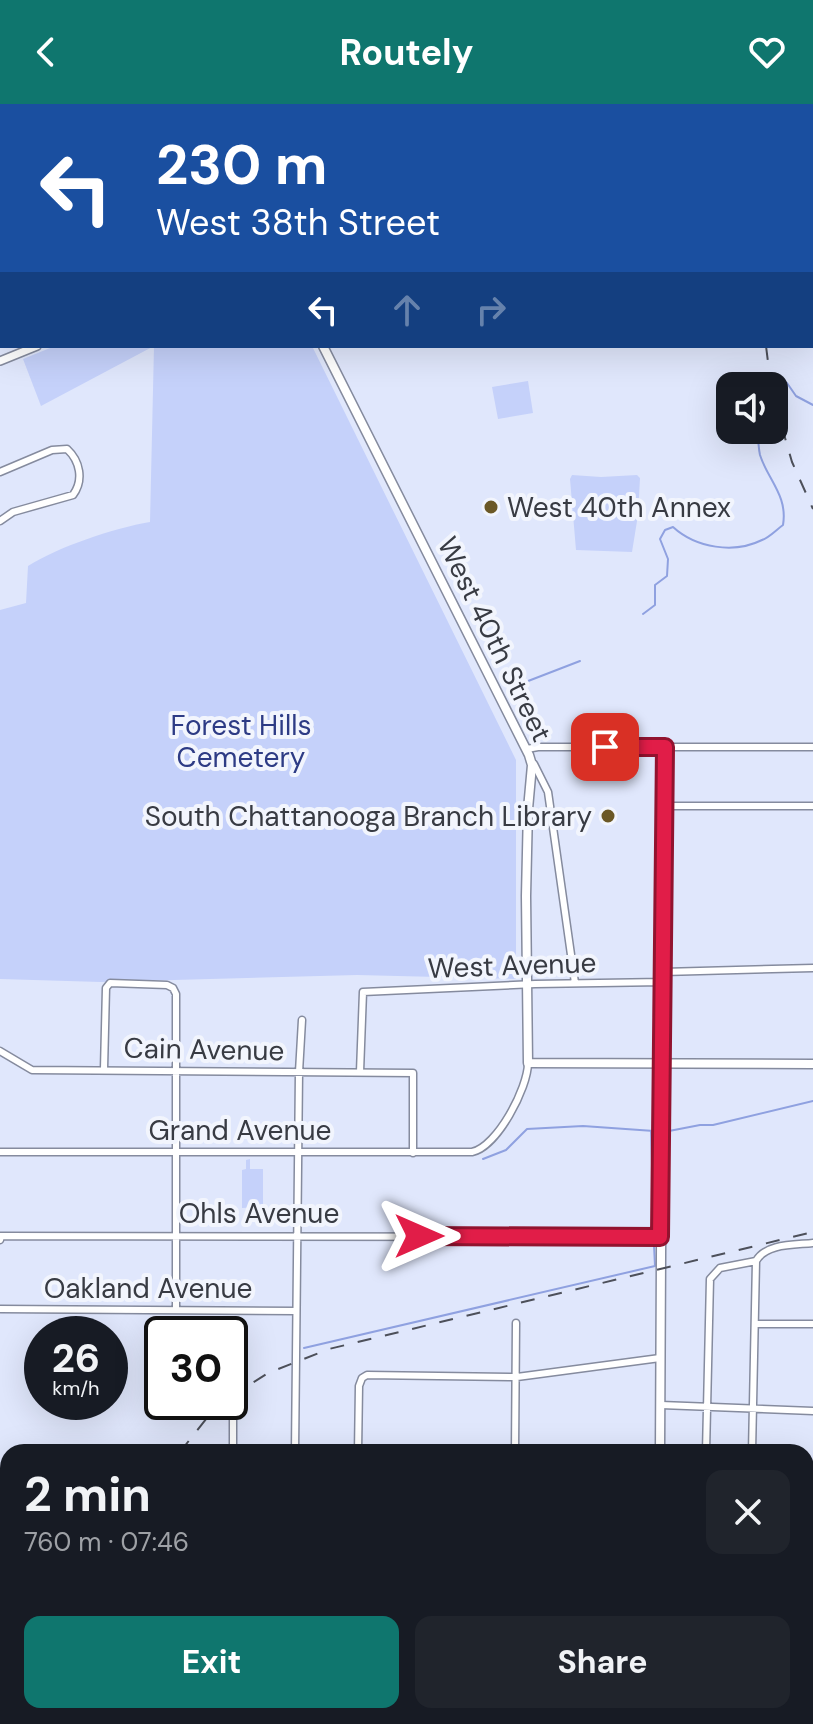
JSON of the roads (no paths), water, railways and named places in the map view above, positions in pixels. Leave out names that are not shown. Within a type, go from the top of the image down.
[{"type":"main road","name":"West 40th Street","points":[[324,348],[532,765],[528,809],[528,1063]]},
{"type":"main road","points":[[528,1063],[813,1064]]},
{"type":"main road","points":[[660,1444],[662,1063]]},
{"type":"street","points":[[0,361],[32,348]]},
{"type":"street","points":[[0,472],[52,450],[67,449],[74,456],[80,475],[73,495],[13,512],[0,521]]},
{"type":"street","points":[[575,983],[548,792],[528,752],[538,747],[813,747]]},
{"type":"street","points":[[662,1063],[665,747]]},
{"type":"street","points":[[665,806],[813,806]]},
{"type":"street","points":[[663,972],[813,968]]},
{"type":"street","name":"West Avenue","points":[[360,1072],[363,992],[663,982]]},
{"type":"street","points":[[104,1069],[106,988],[110,983],[167,985],[173,988],[176,994],[177,1071],[176,1309]]},
{"type":"street","points":[[295,1444],[302,1020]]},
{"type":"street","name":"Cain Avenue","points":[[0,1051],[32,1070],[413,1073],[413,1153]]},
{"type":"street","name":"West 40th Street","points":[[480,1150],[490,1142],[526,1084],[528,1063]]},
{"type":"street","name":"Grand Avenue","points":[[0,1152],[413,1153],[480,1150]]},
{"type":"street","name":"Ohls Avenue","points":[[1,1238],[176,1234],[660,1237]]},
{"type":"street","points":[[752,1444],[756,1261],[761,1253],[775,1248],[813,1243]]},
{"type":"street","points":[[706,1444],[710,1279],[720,1268],[756,1261]]},
{"type":"street","name":"Oakland Avenue","points":[[0,1309],[296,1311]]},
{"type":"street","points":[[515,1444],[516,1323]]},
{"type":"street","points":[[756,1324],[813,1324]]},
{"type":"street","points":[[358,1444],[359,1386],[367,1375],[517,1377],[660,1358]]},
{"type":"street","points":[[661,1405],[813,1411]]},
{"type":"street","points":[[233,1420],[233,1444]]},
{"type":"waterway","points":[[788,384],[796,396],[813,405]]},
{"type":"waterway","points":[[643,614],[655,605],[655,585],[667,576],[668,559],[660,539],[665,530],[673,527],[693,540],[728,548],[762,540],[783,525],[783,505],[763,464],[758,444]]},
{"type":"waterway","points":[[510,688],[580,661]]},
{"type":"waterway","points":[[669,1131],[713,1125],[813,1101]]},
{"type":"waterway","points":[[483,1159],[506,1150],[527,1129],[583,1126],[654,1131]]},
{"type":"waterway","points":[[651,1131],[654,1230]]},
{"type":"waterway","points":[[304,1348],[655,1266],[654,1245]]},
{"type":"railway","points":[[766,348],[769,372]]},
{"type":"railway","points":[[787,444],[813,509]]},
{"type":"railway","points":[[248,1386],[268,1373],[329,1349],[813,1232]]},
{"type":"railway","points":[[186,1444],[205,1420]]},
{"type":"place","name":"West 40th Annex","points":[[491,507]]},
{"type":"place","name":"South Chattanooga Branch Library","points":[[608,816]]},
{"type":"park label","name":"Forest Hills Cemetery","points":[[241,741]]}]
